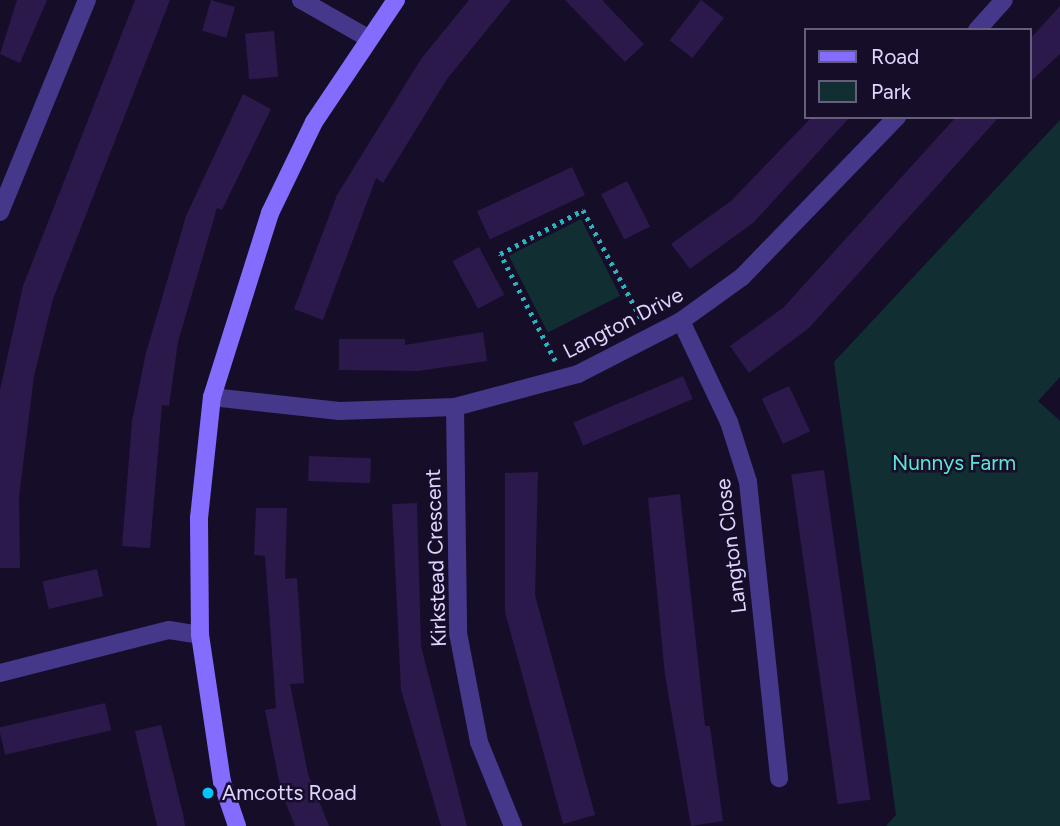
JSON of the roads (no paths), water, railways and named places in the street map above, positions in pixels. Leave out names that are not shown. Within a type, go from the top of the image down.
[{"type":"street","points":[[0,212],[88,0]]},
{"type":"street","points":[[301,0],[366,37]]},
{"type":"street","points":[[237,826],[222,782],[200,635],[199,518],[212,397],[270,213],[314,122],[366,37],[396,0]]},
{"type":"street","points":[[979,28],[1004,0]]},
{"type":"street","name":"Langton Drive","points":[[212,397],[339,411],[455,407],[564,378],[681,321],[772,253],[895,119]]},
{"type":"street","name":"Langton Close","points":[[681,321],[729,422],[748,482],[779,778]]},
{"type":"street","name":"Kirkstead Crescent","points":[[455,407],[458,633],[479,742],[513,826]]},
{"type":"street","points":[[0,673],[169,630],[200,635]]},
{"type":"place","name":"Amcotts Road","points":[[208,793]]},
{"type":"park label","name":"Nunnys Farm","points":[[954,463]]}]
